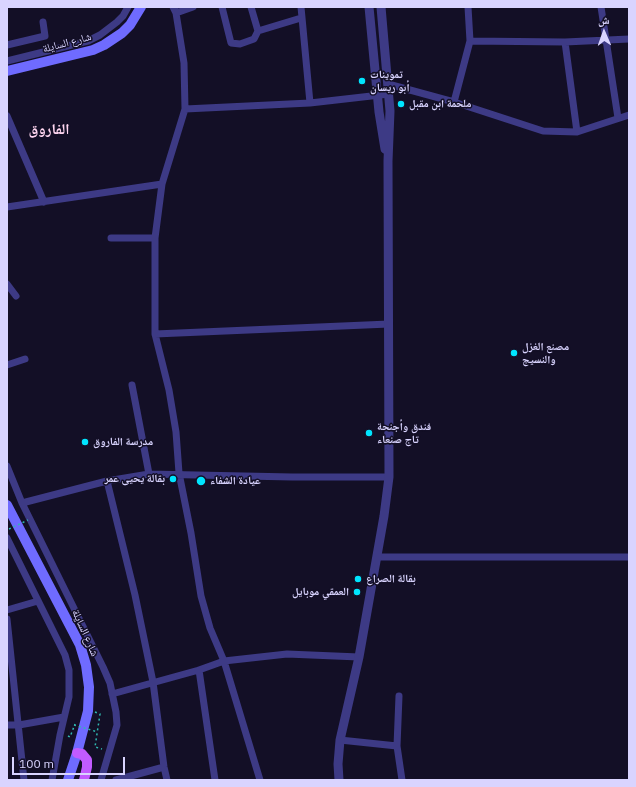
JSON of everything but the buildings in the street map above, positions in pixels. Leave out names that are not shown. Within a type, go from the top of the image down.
[{"type":"main road","name":"شارع السايلة","points":[[7,72],[88,51],[104,45],[122,33],[133,20],[141,7]]},
{"type":"main road","name":"شارع السايلة","points":[[7,505],[84,655],[88,676],[88,704],[77,753],[68,780]]},
{"type":"main road","points":[[77,753],[82,754],[87,760],[84,780]]},
{"type":"street","points":[[7,53],[8,61],[81,44],[95,38],[120,20],[128,7]]},
{"type":"street","points":[[193,7],[175,9],[184,63],[185,109],[162,184],[155,238],[155,334],[169,390],[176,432],[179,473],[192,533],[201,596],[210,628],[224,661],[260,780]]},
{"type":"street","points":[[222,7],[231,43],[240,44],[254,39],[258,31],[251,7]]},
{"type":"street","points":[[301,7],[310,103]]},
{"type":"street","points":[[369,7],[381,128],[388,161]]},
{"type":"street","points":[[339,780],[338,764],[340,740],[359,657],[378,557],[388,477],[388,161],[390,128],[389,94],[381,7]]},
{"type":"street","points":[[454,102],[470,41],[468,7]]},
{"type":"street","points":[[601,7],[618,118]]},
{"type":"street","points":[[258,31],[301,18]]},
{"type":"street","points":[[7,45],[45,36],[43,22]]},
{"type":"street","points":[[470,41],[565,42],[607,41],[629,38]]},
{"type":"street","points":[[565,42],[577,132]]},
{"type":"street","points":[[388,84],[454,102],[542,131],[577,132],[629,115]]},
{"type":"street","points":[[185,109],[310,103],[389,94]]},
{"type":"street","points":[[7,116],[44,202]]},
{"type":"street","points":[[7,207],[162,184]]},
{"type":"street","points":[[111,238],[155,238]]},
{"type":"street","points":[[7,284],[16,296]]},
{"type":"street","points":[[155,334],[389,324]]},
{"type":"street","points":[[7,365],[25,359]]},
{"type":"street","points":[[132,385],[149,474]]},
{"type":"street","points":[[7,466],[22,503],[110,683],[117,724],[101,780]]},
{"type":"street","points":[[22,503],[107,481],[149,474],[179,473],[292,477],[388,477]]},
{"type":"street","points":[[107,481],[135,595],[153,682],[167,780]]},
{"type":"street","points":[[7,538],[65,655],[69,670],[69,697],[52,780]]},
{"type":"street","points":[[378,557],[629,557]]},
{"type":"street","points":[[7,610],[38,601]]},
{"type":"street","points":[[7,619],[11,681],[19,725],[24,780]]},
{"type":"street","points":[[112,694],[198,670],[224,661],[287,654],[359,657]]},
{"type":"street","points":[[198,670],[214,780]]},
{"type":"street","points":[[399,696],[397,746],[402,780]]},
{"type":"street","points":[[7,725],[19,725],[64,717]]},
{"type":"street","points":[[340,740],[397,746]]},
{"type":"street","points":[[116,780],[164,767]]},
{"type":"path","points":[[9,528],[28,520]]},
{"type":"path","points":[[95,747],[100,714]]},
{"type":"path","points":[[70,737],[76,720]]},
{"type":"path","points":[[74,725],[98,732]]},
{"type":"place","name":"تموينات أبو ريسان","points":[[362,81]]},
{"type":"place","name":"ملحمة ابن مقبل","points":[[401,104]]},
{"type":"place","name":"مصنع الغزل والنسيج","points":[[514,353]]},
{"type":"place","name":"فندق وأجنحة تاج صنعاء","points":[[369,433]]},
{"type":"place","name":"مدرسة الفاروق","points":[[85,442]]},
{"type":"place","name":"بقالة يحيى عمر","points":[[173,479]]},
{"type":"place","name":"عيادة الشفاء","points":[[201,481]]},
{"type":"place","name":"بقالة الصراع","points":[[358,579]]},
{"type":"place","name":"العمقي موبايل","points":[[357,592]]},
{"type":"district","name":"الفاروق","points":[[49,130]]}]
